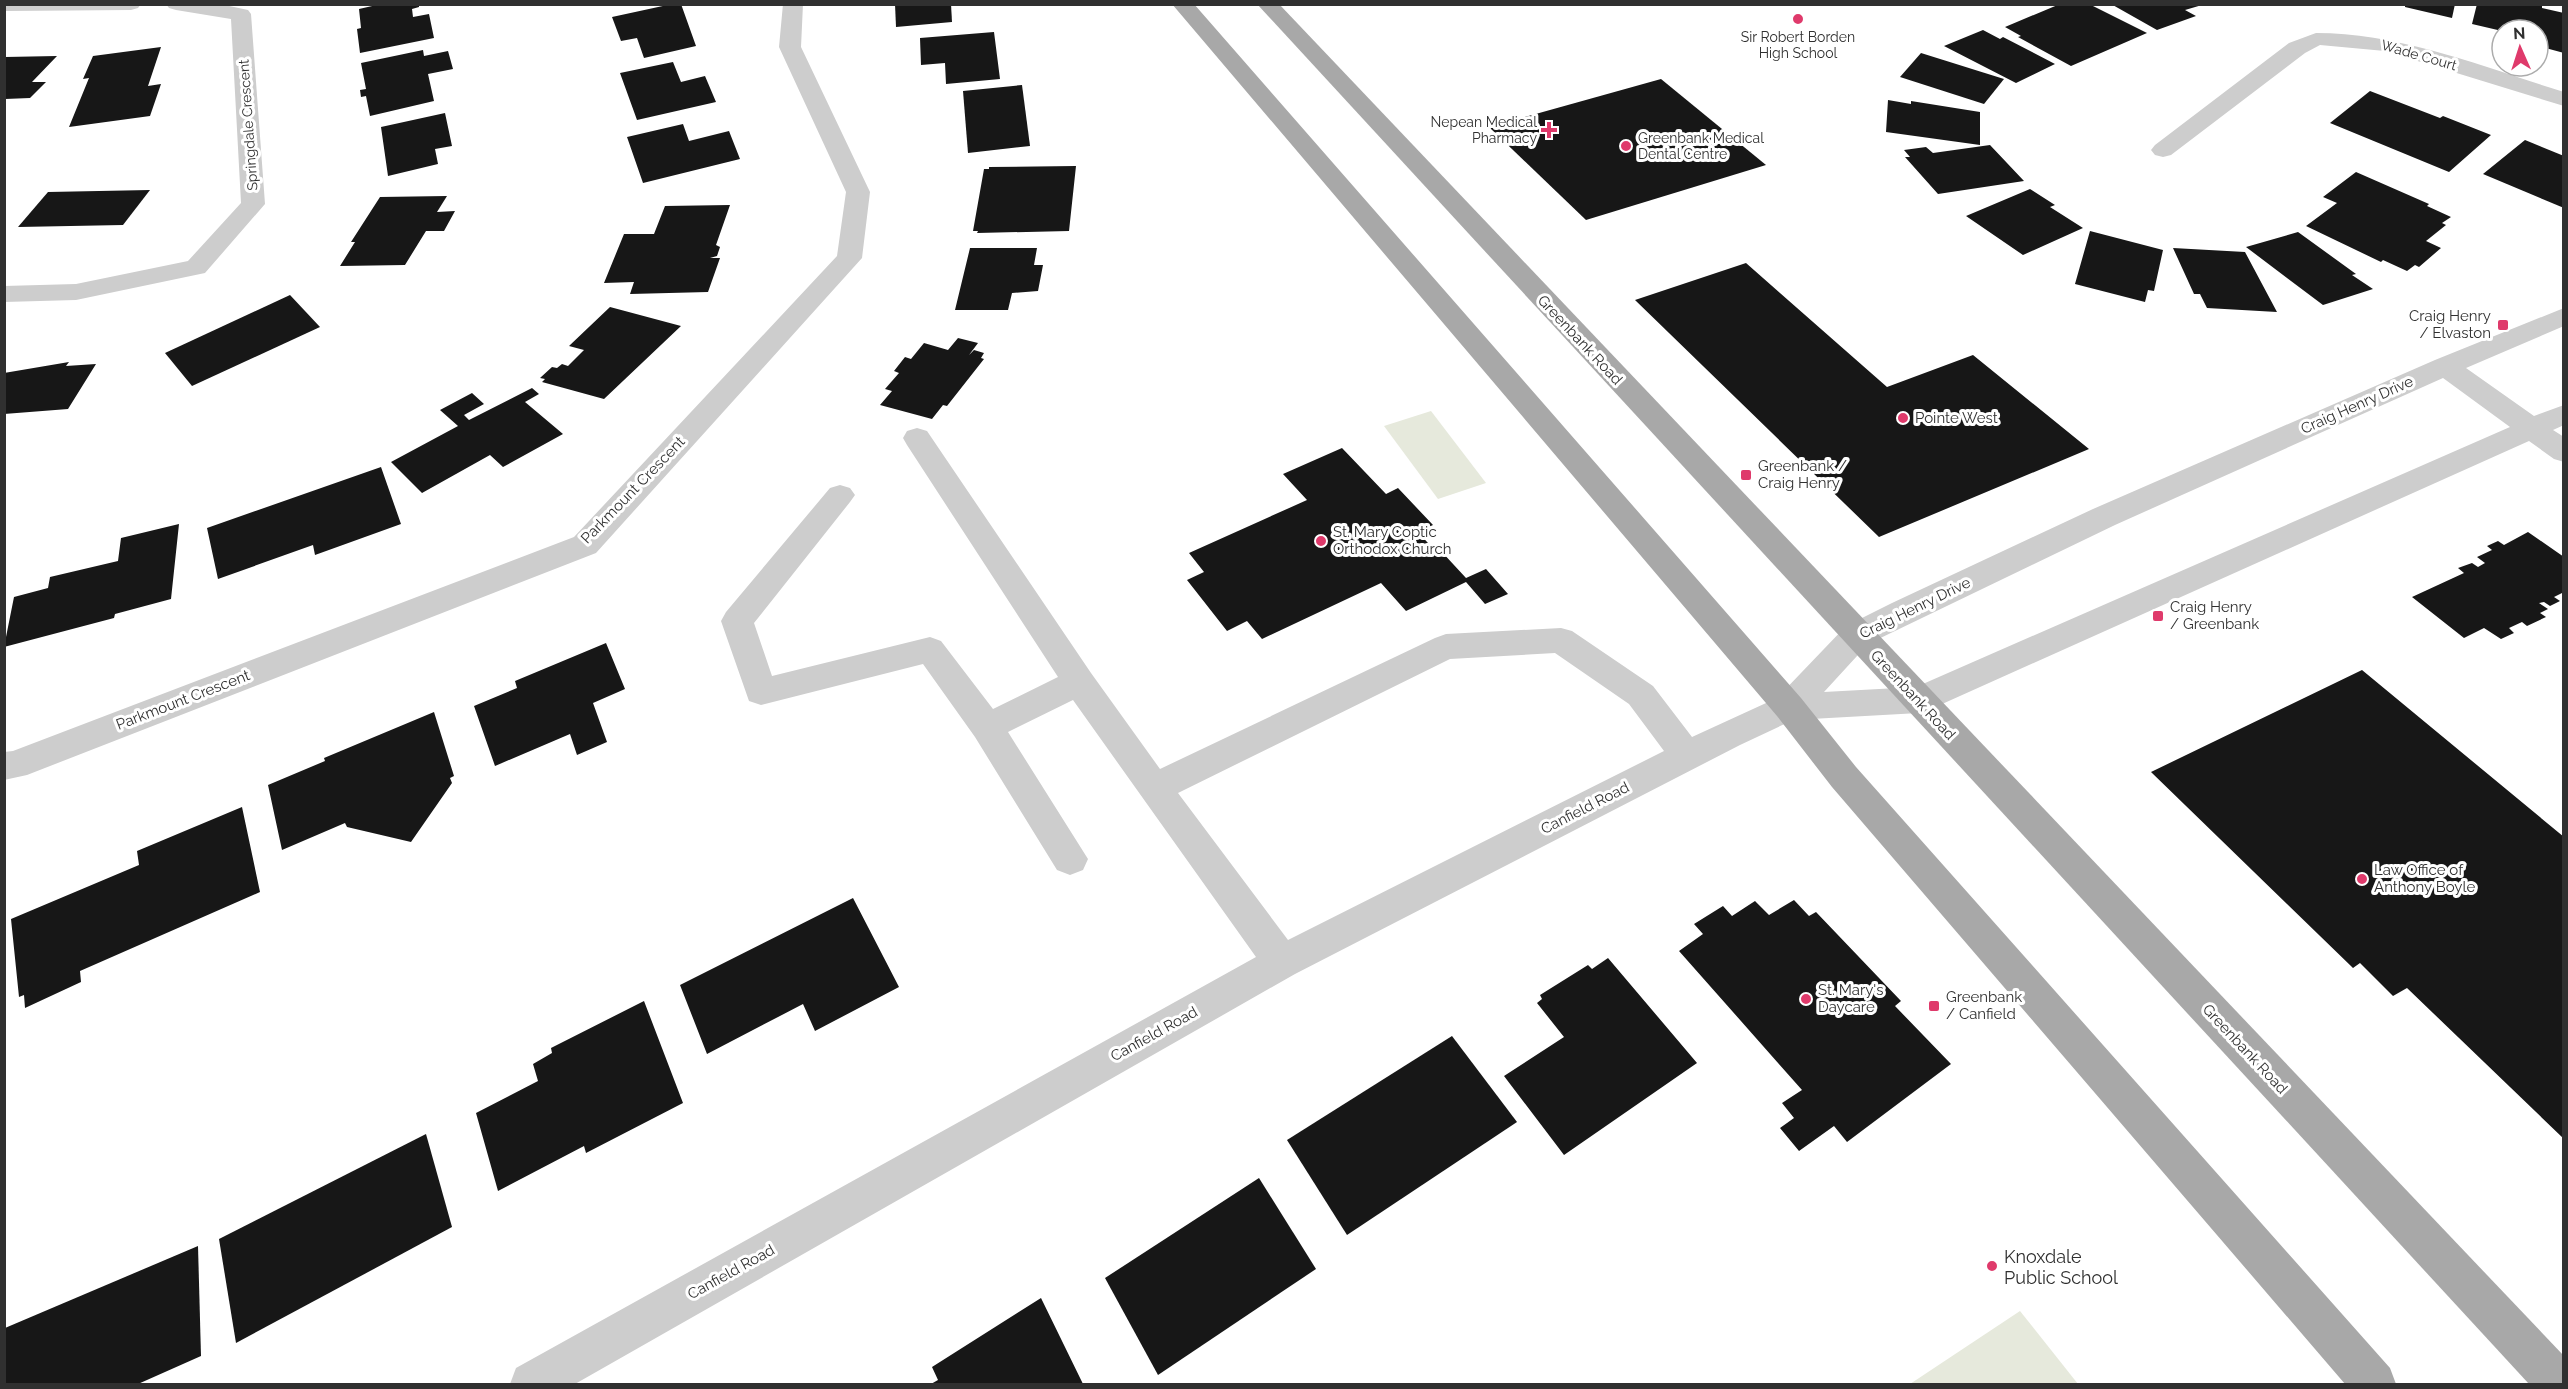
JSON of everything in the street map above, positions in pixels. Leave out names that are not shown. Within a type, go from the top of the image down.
[{"type":"main road","points":[[1182,4],[1789,707],[1844,777],[2374,1384]]},
{"type":"main road","name":"Greenbank Road","points":[[1267,4],[2559,1384]]},
{"type":"street","points":[[4,5],[131,4]]},
{"type":"street","name":"Springdale Crescent","points":[[4,294],[76,292],[196,267],[253,204],[241,14],[176,4]]},
{"type":"street","name":"Parkmount Crescent","points":[[4,766],[15,765],[585,544],[849,258],[858,192],[790,47],[793,4]]},
{"type":"street","name":"Wade Court","points":[[2163,150],[2297,48],[2316,39],[2340,39],[2387,45],[2564,99]]},
{"type":"street","name":"Craig Henry Drive","points":[[1789,707],[1857,635],[2104,517],[2445,366],[2564,316]]},
{"type":"street","points":[[2445,366],[2564,452]]},
{"type":"street","points":[[1789,707],[1918,700],[2564,414]]},
{"type":"street","points":[[917,438],[1079,682],[1282,962]]},
{"type":"street","points":[[840,495],[737,621],[761,692],[930,650],[987,727],[1070,859]]},
{"type":"street","points":[[1154,788],[1446,647],[1561,640],[1641,695],[1687,756]]},
{"type":"street","points":[[987,727],[1079,682]]},
{"type":"street","name":"Canfield Road","points":[[532,1384],[1282,962],[1687,756],[1789,707]]},
{"type":"shaded area","points":[[1431,411],[1486,483],[1438,499],[1384,426]]},
{"type":"shaded area","points":[[2020,1311],[2078,1384],[1910,1384]]},
{"type":"building","points":[[381,4],[419,4],[419,7],[412,9],[413,17],[429,14],[434,38],[360,53],[357,29],[361,28],[359,9]]},
{"type":"building","points":[[681,4],[696,46],[644,58],[637,38],[621,41],[612,17]]},
{"type":"building","points":[[895,4],[951,4],[952,22],[896,27]]},
{"type":"building","points":[[2060,4],[2093,6],[2147,33],[2071,66],[2018,37],[2021,36],[2005,27]]},
{"type":"building","points":[[2111,4],[2202,5],[2185,10],[2196,16],[2157,30]]},
{"type":"building","points":[[2405,4],[2455,4],[2452,18],[2405,7]]},
{"type":"building","points":[[2477,4],[2542,4],[2542,8],[2564,13],[2564,53],[2550,49],[2550,18],[2490,18],[2490,28],[2472,24]]},
{"type":"building","points":[[1983,30],[2000,39],[2003,37],[2055,64],[2016,83],[1944,46]]},
{"type":"building","points":[[994,32],[1000,79],[946,84],[945,63],[921,65],[920,38]]},
{"type":"building","points":[[161,47],[148,86],[161,84],[150,116],[69,127],[89,78],[83,79],[93,56]]},
{"type":"building","points":[[423,50],[424,56],[448,51],[453,69],[428,74],[434,101],[370,116],[366,96],[361,97],[360,90],[366,89],[361,63]]},
{"type":"building","points":[[1921,53],[2004,79],[1984,104],[1900,77]]},
{"type":"building","points":[[57,56],[32,82],[46,82],[30,98],[5,99],[5,57]]},
{"type":"building","points":[[673,62],[681,82],[705,76],[716,102],[637,120],[620,73]]},
{"type":"building","name":"Greenbank Medical Dental Centre","points":[[1661,79],[1766,165],[1586,220],[1489,127]]},
{"type":"building","points":[[1022,85],[1030,146],[968,153],[963,91]]},
{"type":"building","points":[[2370,91],[2491,135],[2449,172],[2330,123]]},
{"type":"building","points":[[1888,100],[1911,104],[1911,101],[1980,112],[1980,145],[1886,132]]},
{"type":"building","points":[[445,113],[452,146],[435,149],[438,164],[388,176],[381,127]]},
{"type":"building","points":[[683,124],[689,141],[729,131],[740,159],[643,183],[627,137]]},
{"type":"building","points":[[2525,140],[2564,156],[2564,208],[2483,174]]},
{"type":"building","points":[[1990,145],[2024,181],[1938,194],[1905,157],[1910,157],[1904,150],[1926,147],[1933,153]]},
{"type":"building","points":[[1076,166],[1069,231],[977,233],[978,231],[973,231],[984,169],[989,169],[989,167]]},
{"type":"building","points":[[2356,172],[2429,204],[2427,206],[2451,217],[2442,223],[2446,225],[2426,241],[2441,248],[2419,267],[2415,265],[2407,271],[2383,260],[2381,262],[2306,226],[2337,203],[2323,197]]},
{"type":"building","points":[[2030,189],[2055,205],[2050,207],[2083,228],[2023,255],[1966,216]]},
{"type":"building","points":[[150,190],[123,225],[18,227],[48,192]]},
{"type":"building","points":[[447,196],[437,212],[455,211],[444,231],[426,231],[405,265],[340,266],[355,242],[351,242],[380,197]]},
{"type":"building","points":[[730,205],[716,245],[720,247],[717,256],[710,258],[720,258],[708,292],[630,294],[634,282],[604,283],[624,234],[654,234],[665,206]]},
{"type":"building","points":[[2090,231],[2163,250],[2154,291],[2148,290],[2145,302],[2075,284]]},
{"type":"building","points":[[2298,232],[2373,289],[2323,305],[2246,247]]},
{"type":"building","points":[[970,248],[1037,248],[1034,265],[1043,265],[1038,291],[1012,293],[1008,310],[955,310]]},
{"type":"building","points":[[2173,248],[2245,252],[2277,312],[2207,308],[2200,294],[2194,294]]},
{"type":"building","name":"Pointe West","points":[[1746,263],[1887,387],[1973,355],[2089,449],[1879,537],[1635,300]]},
{"type":"building","points":[[290,295],[320,327],[192,386],[165,353]]},
{"type":"building","points":[[610,307],[681,326],[604,399],[542,382],[545,379],[540,378],[552,367],[557,368],[562,364],[568,366],[584,350],[569,346]]},
{"type":"building","points":[[958,338],[978,343],[969,355],[974,350],[984,353],[981,358],[984,359],[947,406],[943,405],[932,419],[880,405],[892,391],[885,389],[899,373],[894,371],[905,357],[911,359],[924,343],[948,350]]},
{"type":"building","points":[[69,362],[66,366],[96,364],[68,409],[4,414],[4,373]]},
{"type":"building","points":[[532,388],[539,394],[525,402],[563,434],[503,467],[490,455],[422,493],[391,462],[458,426],[440,410],[472,393],[484,404],[464,415],[469,420]]},
{"type":"building","name":"St. Mary Coptic Orthodox Church","points":[[1342,448],[1386,494],[1398,488],[1433,525],[1418,532],[1437,553],[1441,551],[1466,578],[1486,569],[1508,594],[1485,604],[1466,582],[1406,611],[1381,583],[1262,639],[1247,621],[1227,631],[1187,580],[1204,572],[1189,553],[1307,500],[1283,474]]},
{"type":"building","points":[[381,467],[401,524],[315,555],[313,545],[218,579],[207,528]]},
{"type":"building","points":[[179,524],[171,599],[115,614],[114,618],[4,647],[14,597],[48,588],[50,577],[118,561],[121,538]]},
{"type":"building","points":[[2528,532],[2564,557],[2564,592],[2554,597],[2560,601],[2550,606],[2544,602],[2539,603],[2548,609],[2540,613],[2546,617],[2527,626],[2522,622],[2509,628],[2514,633],[2501,639],[2484,628],[2464,638],[2412,597],[2464,573],[2458,568],[2472,563],[2478,567],[2485,563],[2477,557],[2492,550],[2487,546],[2498,541],[2504,545]]},
{"type":"building","points":[[606,643],[625,689],[593,703],[607,742],[577,755],[570,734],[495,766],[474,706],[517,688],[515,681]]},
{"type":"building","points":[[2362,670],[2564,837],[2564,1139],[2407,988],[2393,996],[2360,963],[2353,968],[2151,772]]},
{"type":"building","points":[[434,712],[454,776],[450,778],[452,783],[411,842],[347,827],[345,823],[282,850],[268,785],[325,761],[324,758]]},
{"type":"building","points":[[242,807],[260,892],[80,971],[81,982],[25,1008],[24,995],[19,997],[11,919],[139,865],[137,851]]},
{"type":"building","points":[[853,898],[899,987],[815,1031],[803,1004],[707,1054],[680,985]]},
{"type":"building","points":[[1794,900],[1809,916],[1816,912],[1901,1001],[1895,1006],[1951,1064],[1847,1142],[1834,1126],[1799,1151],[1780,1128],[1794,1118],[1782,1103],[1802,1090],[1679,951],[1703,934],[1694,924],[1723,906],[1732,916],[1755,901],[1769,915]]},
{"type":"building","points":[[1608,958],[1697,1063],[1564,1155],[1504,1076],[1564,1037],[1537,1003],[1542,999],[1540,995],[1588,965],[1592,969]]},
{"type":"building","points":[[644,1001],[683,1103],[586,1153],[584,1146],[498,1191],[476,1113],[538,1081],[533,1064],[552,1053],[551,1048]]},
{"type":"building","points":[[1452,1036],[1517,1122],[1347,1235],[1287,1140]]},
{"type":"building","points":[[426,1134],[452,1227],[236,1343],[219,1239]]},
{"type":"building","points":[[1259,1178],[1316,1269],[1158,1375],[1105,1278]]},
{"type":"building","points":[[198,1246],[201,1356],[138,1384],[4,1384],[5,1328]]},
{"type":"building","points":[[1041,1298],[1083,1384],[931,1384],[938,1380],[932,1367]]},
{"type":"place","name":"Sir Robert Borden High School","points":[[1798,19]]},
{"type":"place","name":"Nepean Medical Pharmacy","points":[[1549,130]]},
{"type":"place","name":"Greenbank Medical Dental Centre","points":[[1626,146]]},
{"type":"place","name":"Craig Henry / Elvaston","points":[[2503,325]]},
{"type":"place","name":"Pointe West","points":[[1903,418]]},
{"type":"place","name":"Greenbank / Craig Henry","points":[[1746,475]]},
{"type":"place","name":"St. Mary Coptic Orthodox Church","points":[[1321,541]]},
{"type":"place","name":"Craig Henry / Greenbank","points":[[2158,616]]},
{"type":"place","name":"Law Office of Anthony Boyle","points":[[2362,879]]},
{"type":"place","name":"St. Mary's Daycare","points":[[1806,999]]},
{"type":"place","name":"Greenbank / Canfield","points":[[1934,1006]]},
{"type":"place","name":"Knoxdale Public School","points":[[1992,1266]]}]
